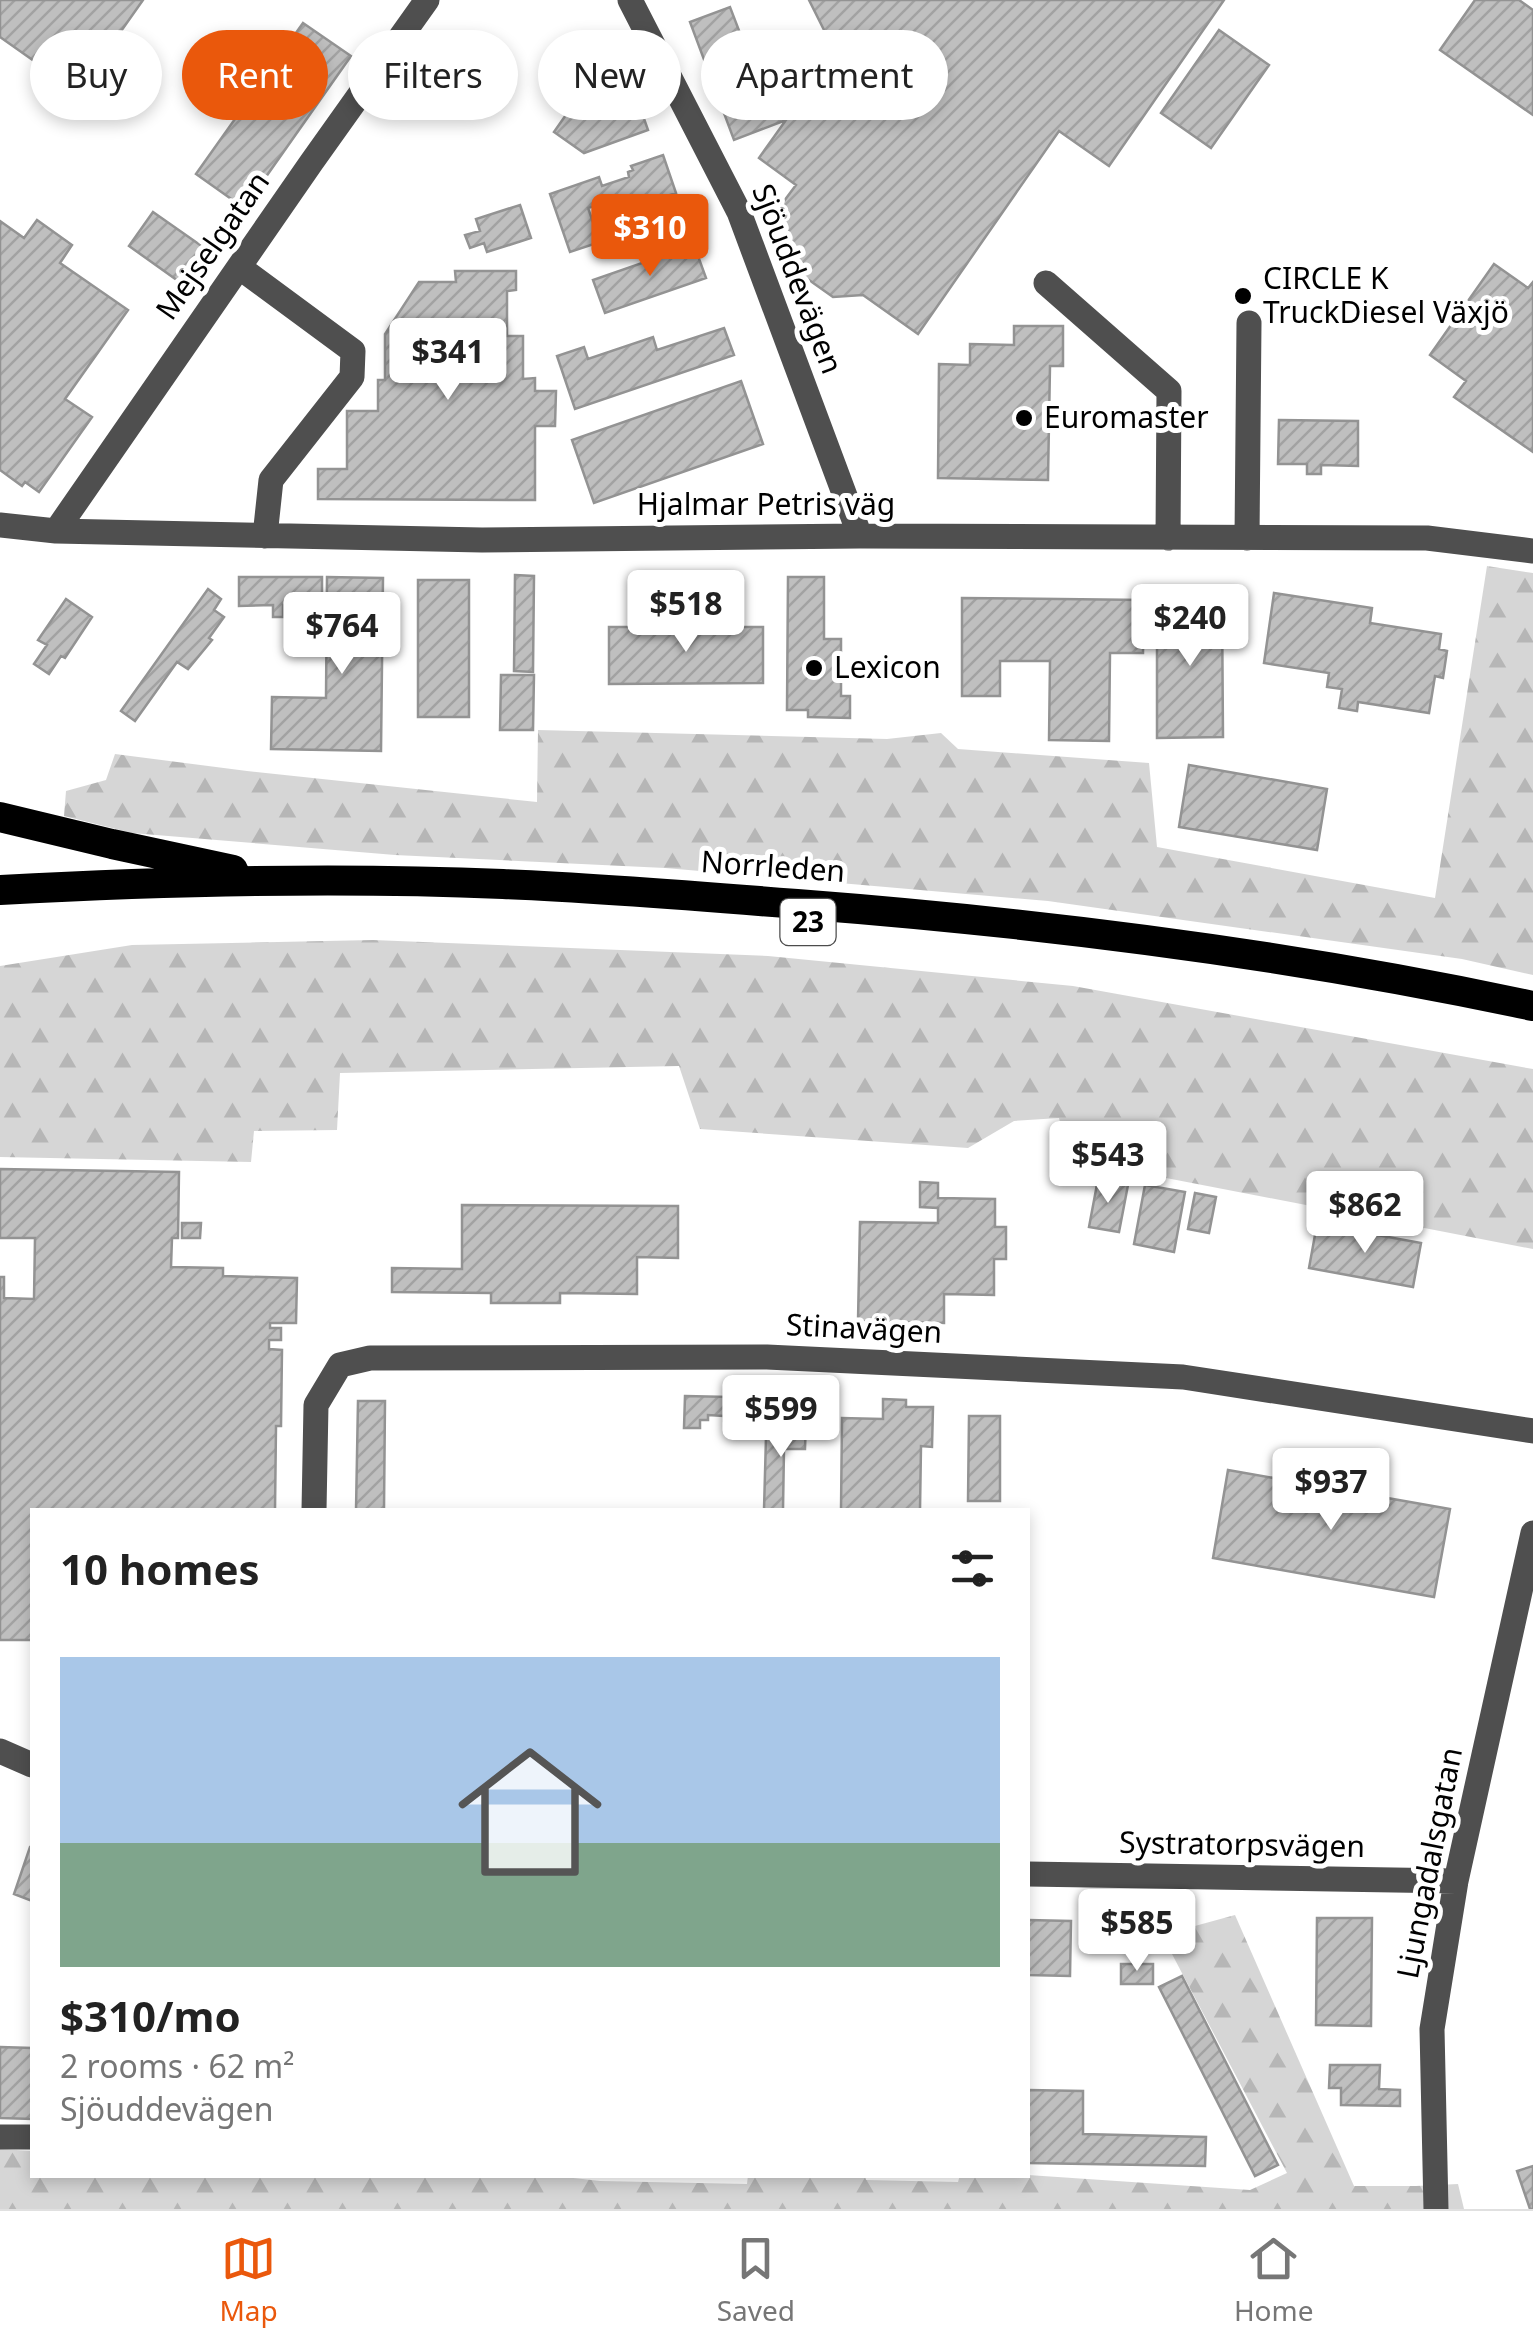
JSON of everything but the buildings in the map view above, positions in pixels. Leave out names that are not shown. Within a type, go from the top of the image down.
[{"type":"highway","points":[[0,816],[284,880]]},
{"type":"highway","name":"Norrleden","points":[[0,890],[284,880],[561,888],[964,918],[1195,946],[1533,1006]]},
{"type":"highway","name":"Norrleden","points":[[0,909],[285,901],[625,909],[791,920],[1194,966],[1533,1026]]},
{"type":"street","name":"Mejselgatan","points":[[56,531],[427,0]]},
{"type":"street","name":"Sjöuddevägen","points":[[630,0],[739,212],[860,536]]},
{"type":"street","points":[[239,267],[353,350],[352,377],[270,480],[266,536]]},
{"type":"street","points":[[1046,283],[1169,391],[1168,538]]},
{"type":"street","points":[[1247,538],[1249,323]]},
{"type":"street","name":"Hjalmar Petris väg","points":[[0,525],[56,531],[482,540],[860,536],[1427,538],[1533,551]]},
{"type":"street","name":"Stinavägen","points":[[314,1508],[316,1405],[340,1366],[370,1358],[767,1356],[1184,1377],[1533,1432]]},
{"type":"street","name":"Ljungadalsgatan","points":[[1436,2209],[1432,2028],[1456,1881],[1533,1533]]},
{"type":"street","points":[[0,1751],[30,1764]]},
{"type":"street","name":"Systratorpsvägen","points":[[1030,1874],[1456,1881]]},
{"type":"street","points":[[0,2137],[30,2137]]},
{"type":"green space","points":[[1487,566],[1533,573],[1533,975],[1462,959],[1048,901],[665,868],[395,855],[132,833],[64,816],[66,791],[106,780],[115,754],[537,802],[538,730],[887,739],[941,733],[958,749],[1149,763],[1157,847],[1435,898]]},
{"type":"green space","points":[[373,940],[768,956],[1073,986],[1533,1069],[1533,1249],[1068,1159],[1059,1118],[1014,1121],[968,1148],[700,1129],[679,1066],[340,1073],[337,1130],[254,1131],[251,1162],[0,1157],[0,966],[132,945]]},
{"type":"green space","points":[[1235,1915],[1354,2186],[1458,2184],[1464,2209],[0,2209],[0,2149],[30,2151],[30,2178],[574,2178],[747,2184],[748,2178],[958,2182],[959,2178],[1030,2175],[1250,2190],[1287,2173],[1162,1935]]},
{"type":"place","name":"CIRCLE K TruckDiesel Växjö","points":[[1243,296]]},
{"type":"place","name":"Euromaster","points":[[1024,418]]},
{"type":"place","name":"Lexicon","points":[[814,668]]}]
